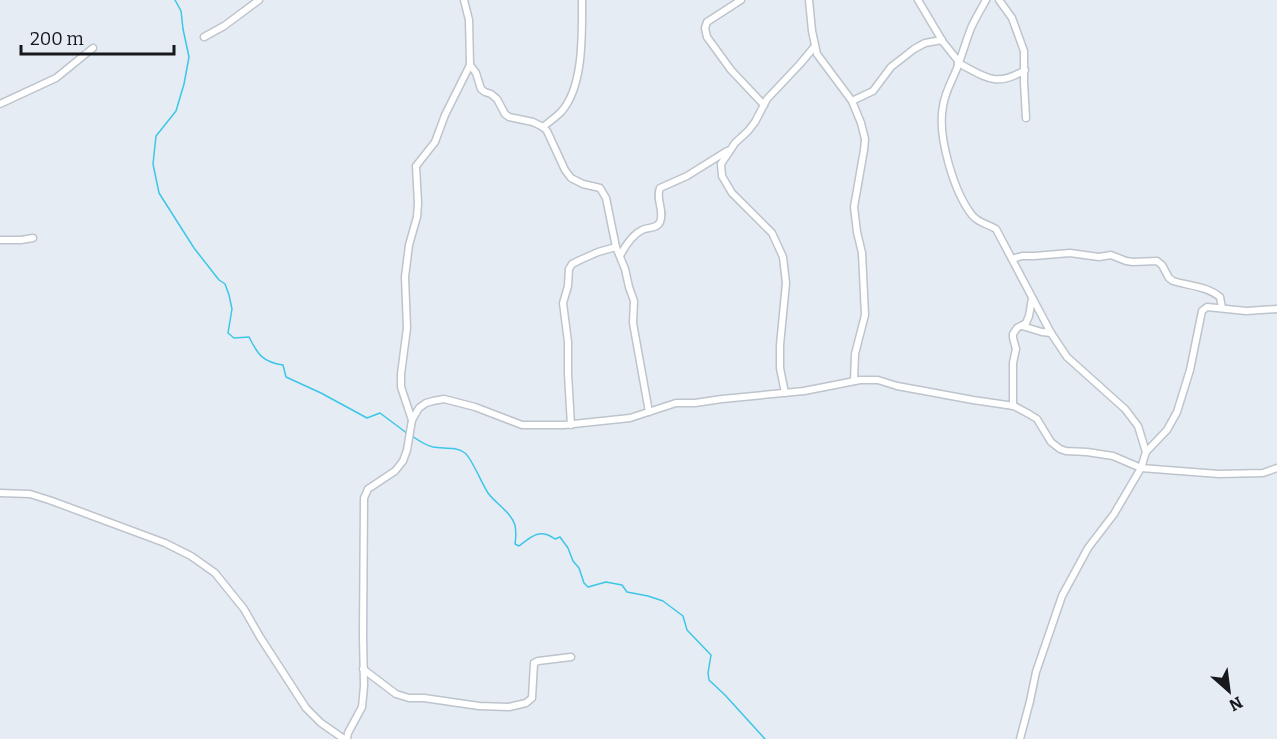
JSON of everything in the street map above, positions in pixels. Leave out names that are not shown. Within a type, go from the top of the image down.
[{"type":"street","points":[[204,37],[224,26],[259,0]]},
{"type":"street","points":[[412,420],[401,387],[401,374],[407,328],[405,277],[409,245],[417,217],[416,166],[435,142],[445,115],[470,65],[469,20],[464,0]]},
{"type":"street","points":[[543,127],[562,111],[577,80],[582,43],[582,0]]},
{"type":"street","points":[[741,0],[707,22],[705,33],[731,70],[764,105]]},
{"type":"street","points":[[810,0],[812,31],[817,54],[852,101],[865,139],[854,207],[862,253],[865,315],[855,354],[854,381]]},
{"type":"street","points":[[918,0],[959,63],[991,79],[1008,79],[1025,70]]},
{"type":"street","points":[[986,0],[972,26],[942,108],[943,132],[954,183],[974,217],[996,229],[1051,333],[1067,357],[1125,409],[1138,426],[1146,452]]},
{"type":"street","points":[[999,0],[1012,18],[1024,51],[1026,118]]},
{"type":"street","points":[[852,101],[873,91],[891,67],[914,49],[925,43],[942,40]]},
{"type":"street","points":[[785,393],[780,368],[786,283],[783,257],[772,233],[732,193],[722,176],[721,164],[730,149],[755,122],[764,105],[815,46]]},
{"type":"street","points":[[0,104],[56,78],[93,48]]},
{"type":"street","points":[[470,65],[476,73],[481,89],[497,99],[505,114],[543,127],[552,139],[553,146],[571,178],[600,188],[606,198],[616,247],[634,301],[633,323],[649,412]]},
{"type":"street","points":[[620,256],[635,235],[641,230],[657,226],[660,222],[661,211],[658,196],[660,188],[687,176],[730,149]]},
{"type":"street","points":[[0,240],[33,238]]},
{"type":"street","points":[[571,425],[568,342],[563,303],[568,286],[568,269],[580,260],[616,247]]},
{"type":"street","points":[[1012,259],[1029,255],[1070,253],[1099,257],[1111,255],[1133,262],[1156,261],[1162,265],[1173,281],[1217,294],[1220,297],[1222,308]]},
{"type":"street","points":[[1013,406],[1013,363],[1016,349],[1012,333],[1026,323],[1032,296]]},
{"type":"street","points":[[1020,739],[1036,672],[1062,596],[1088,548],[1114,514],[1141,468],[1146,452],[1167,430],[1177,412],[1190,370],[1202,311],[1207,307],[1246,311],[1277,309]]},
{"type":"street","points":[[1022,326],[1051,333]]},
{"type":"street","points":[[0,493],[30,494],[165,543],[191,556],[215,573],[239,602],[306,708],[321,723],[345,739],[362,707],[364,498],[368,489],[395,471],[402,461],[407,450],[412,420],[419,408],[426,403],[444,399],[475,407],[522,425],[571,425],[630,418],[676,403],[804,391],[860,380],[878,380],[897,386],[1013,406],[1037,419],[1051,442],[1060,449],[1113,456],[1141,468],[1219,474],[1263,473],[1277,468]]},
{"type":"street","points":[[363,669],[402,696],[479,706],[509,707],[526,703],[532,698],[534,663],[572,657]]},
{"type":"waterway","points":[[175,0],[181,11],[189,57],[176,111],[156,136],[153,164],[159,193],[194,248],[219,280],[225,284],[232,309],[228,333],[234,338],[249,337],[262,357],[283,365],[286,377],[367,418],[380,413],[408,434]]},
{"type":"waterway","points":[[412,436],[430,446],[458,449],[467,455],[488,493],[513,520],[516,530],[515,544],[519,546],[532,536],[540,534],[555,539],[560,537],[588,587],[606,582],[622,585],[627,592],[663,601],[683,616],[687,630],[711,655],[709,680],[765,739]]}]
